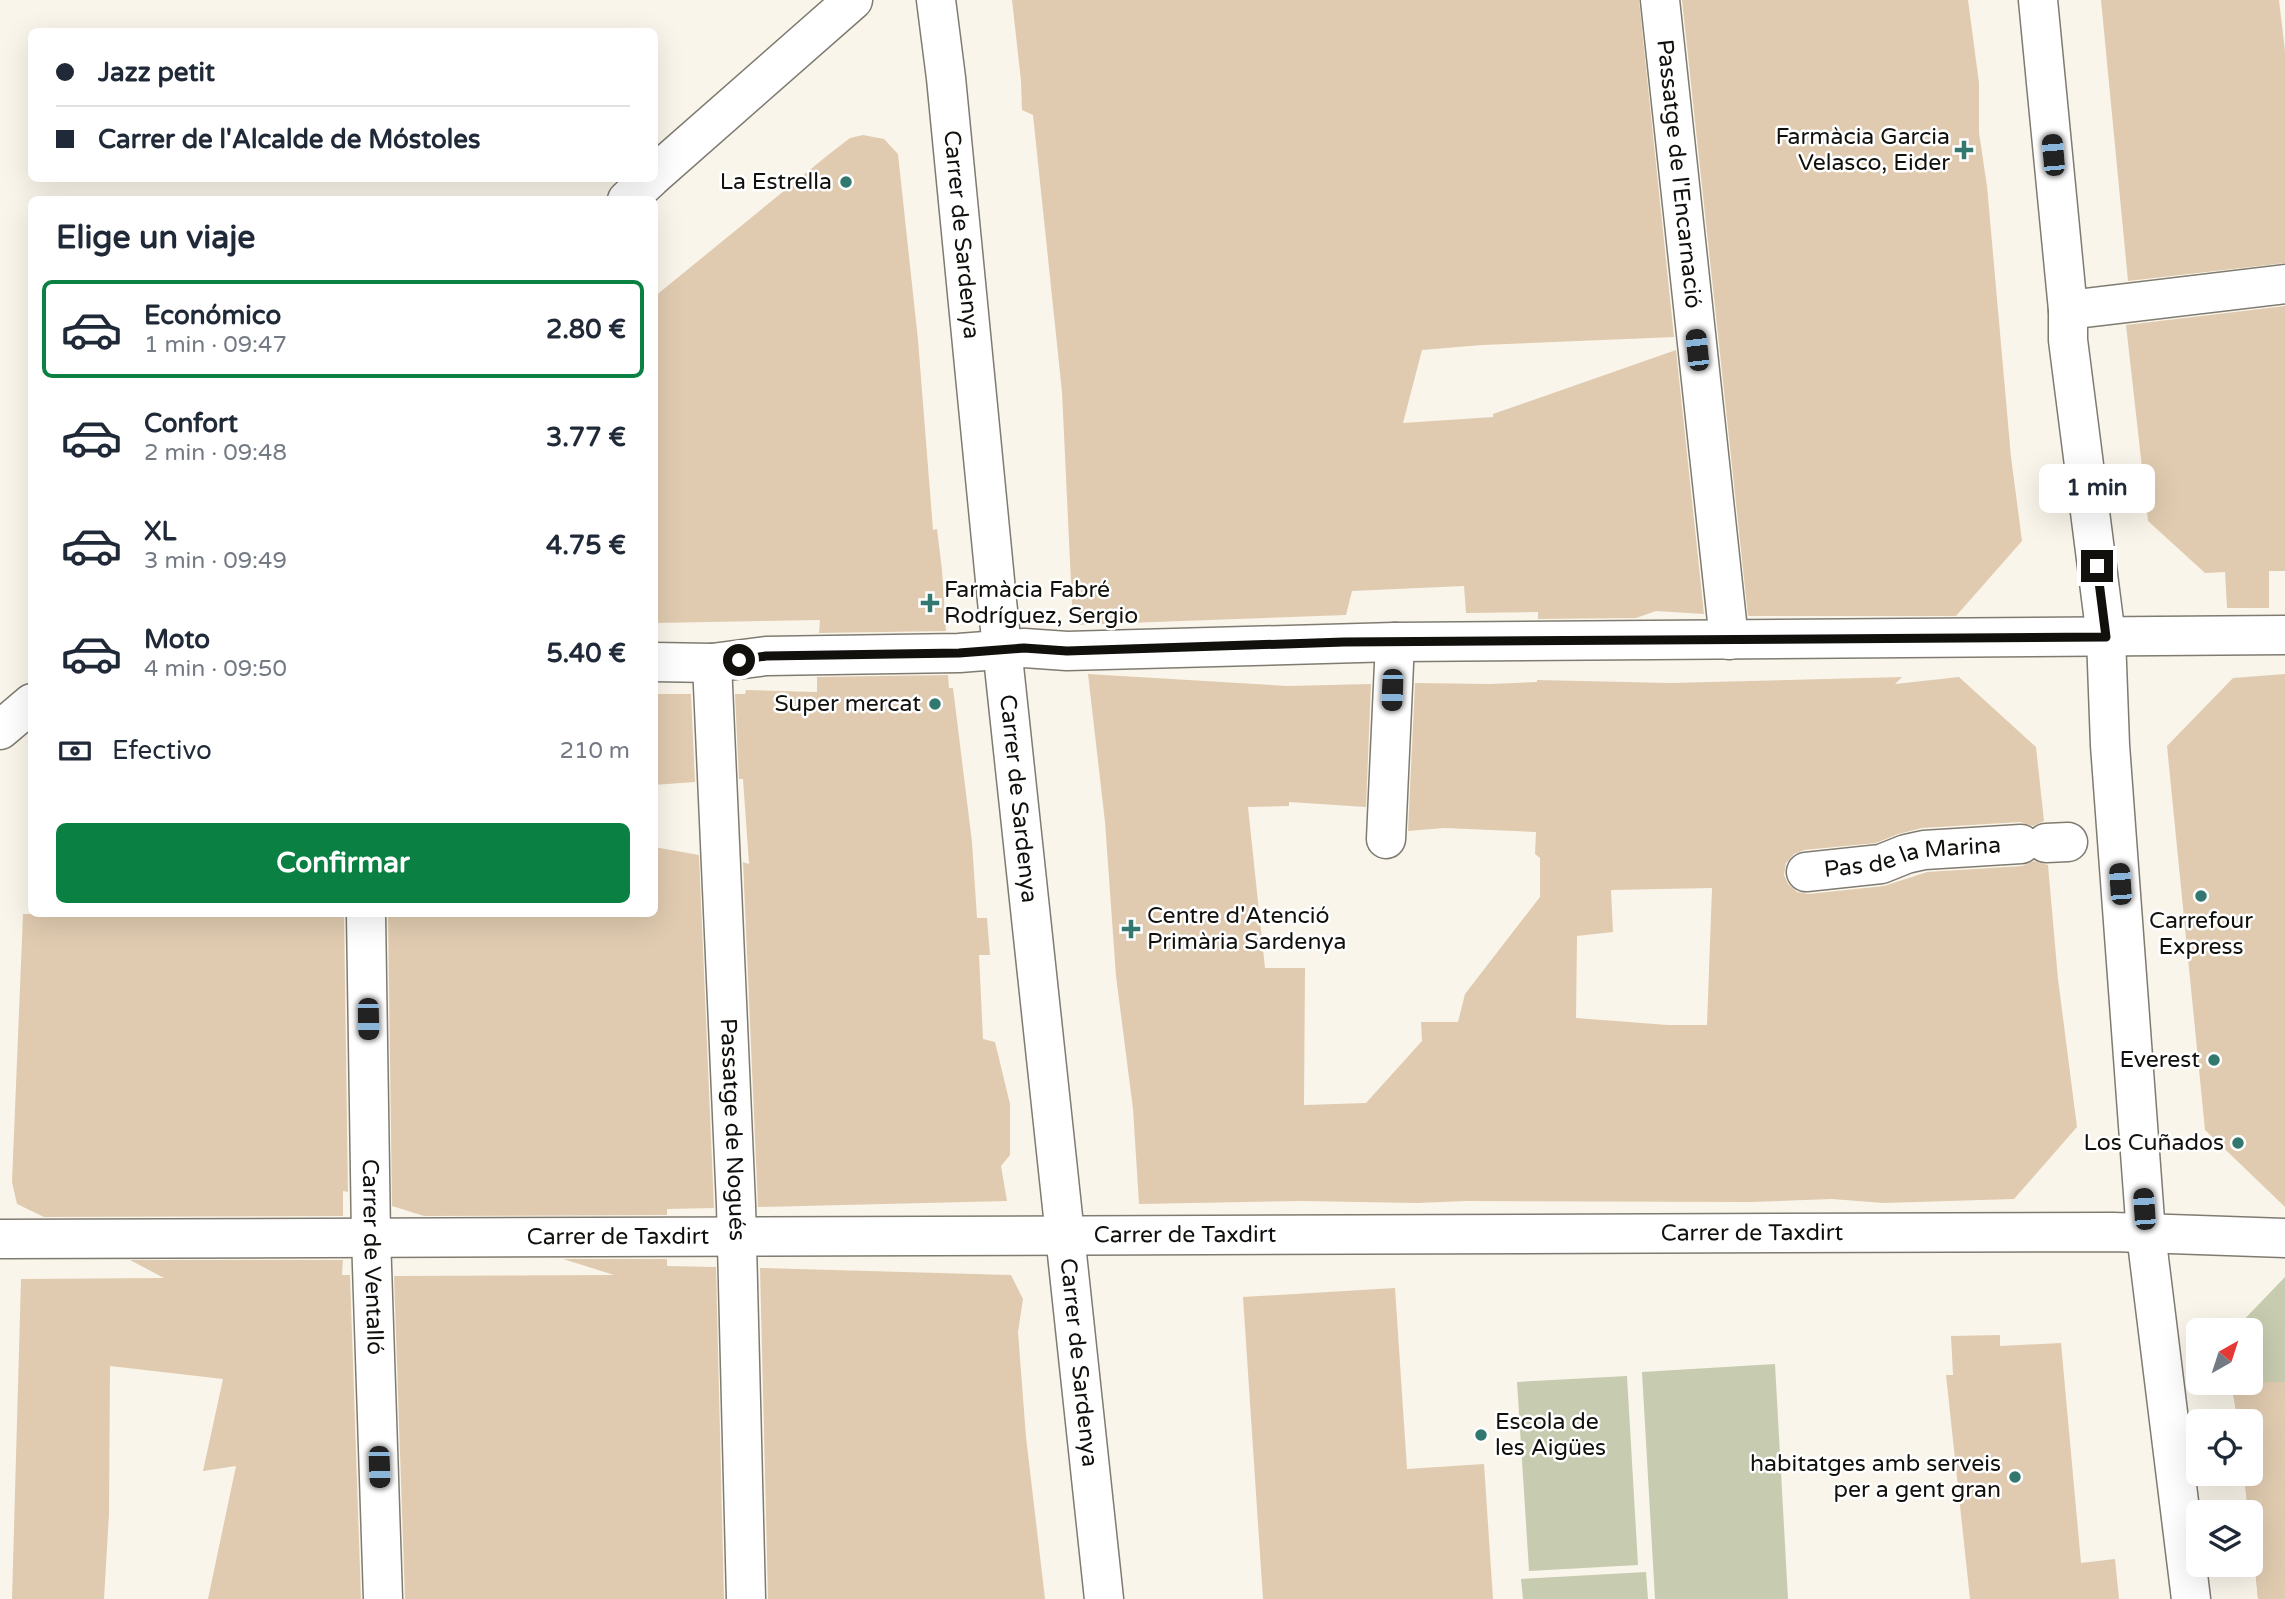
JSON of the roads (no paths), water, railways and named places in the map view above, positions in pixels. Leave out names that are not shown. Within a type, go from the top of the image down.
[{"type":"street","points":[[658,173],[853,0]]},
{"type":"street","name":"Carrer de Sardenya","points":[[936,0],[1002,650],[1104,1599]]},
{"type":"street","name":"Passatge de l'Encarnació","points":[[1660,0],[1729,640]]},
{"type":"street","points":[[2038,0],[2070,354],[2106,637],[2111,759],[2146,1234],[2190,1599]]},
{"type":"street","points":[[632,196],[647,182]]},
{"type":"street","points":[[2068,310],[2285,284]]},
{"type":"street","points":[[658,662],[712,663],[766,656],[959,653],[1024,648],[1067,651],[1395,642],[2285,635]]},
{"type":"street","points":[[1386,839],[1395,642]]},
{"type":"street","name":"Passatge de Nogués","points":[[712,663],[736,1237],[746,1599]]},
{"type":"street","name":"Pas de la Marina","points":[[1805,872],[1881,864],[1924,850],[2045,843]]},
{"type":"street","name":"Carrer de Ventalló","points":[[366,917],[371,1236],[383,1599]]},
{"type":"street","name":"Carrer de Taxdirt","points":[[0,1239],[371,1236],[2146,1234],[2285,1238]]},
{"type":"place","name":"Farmàcia Garcia Velasco, Eider","points":[[1964,150]]},
{"type":"place","name":"La Estrella","points":[[846,182]]},
{"type":"place","name":"Farmàcia Fabré Rodríguez, Sergio","points":[[930,603]]},
{"type":"place","name":"Super mercat","points":[[935,704]]},
{"type":"place","name":"Carrefour Express","points":[[2201,896]]},
{"type":"place","name":"Centre d'Atenció Primària Sardenya","points":[[1131,929]]},
{"type":"place","name":"Everest","points":[[2214,1060]]},
{"type":"place","name":"Los Cuñados","points":[[2238,1143]]},
{"type":"place","name":"Escola de les Aigües","points":[[1481,1435]]},
{"type":"place","name":"habitatges amb serveis per a gent gran","points":[[2015,1477]]}]
